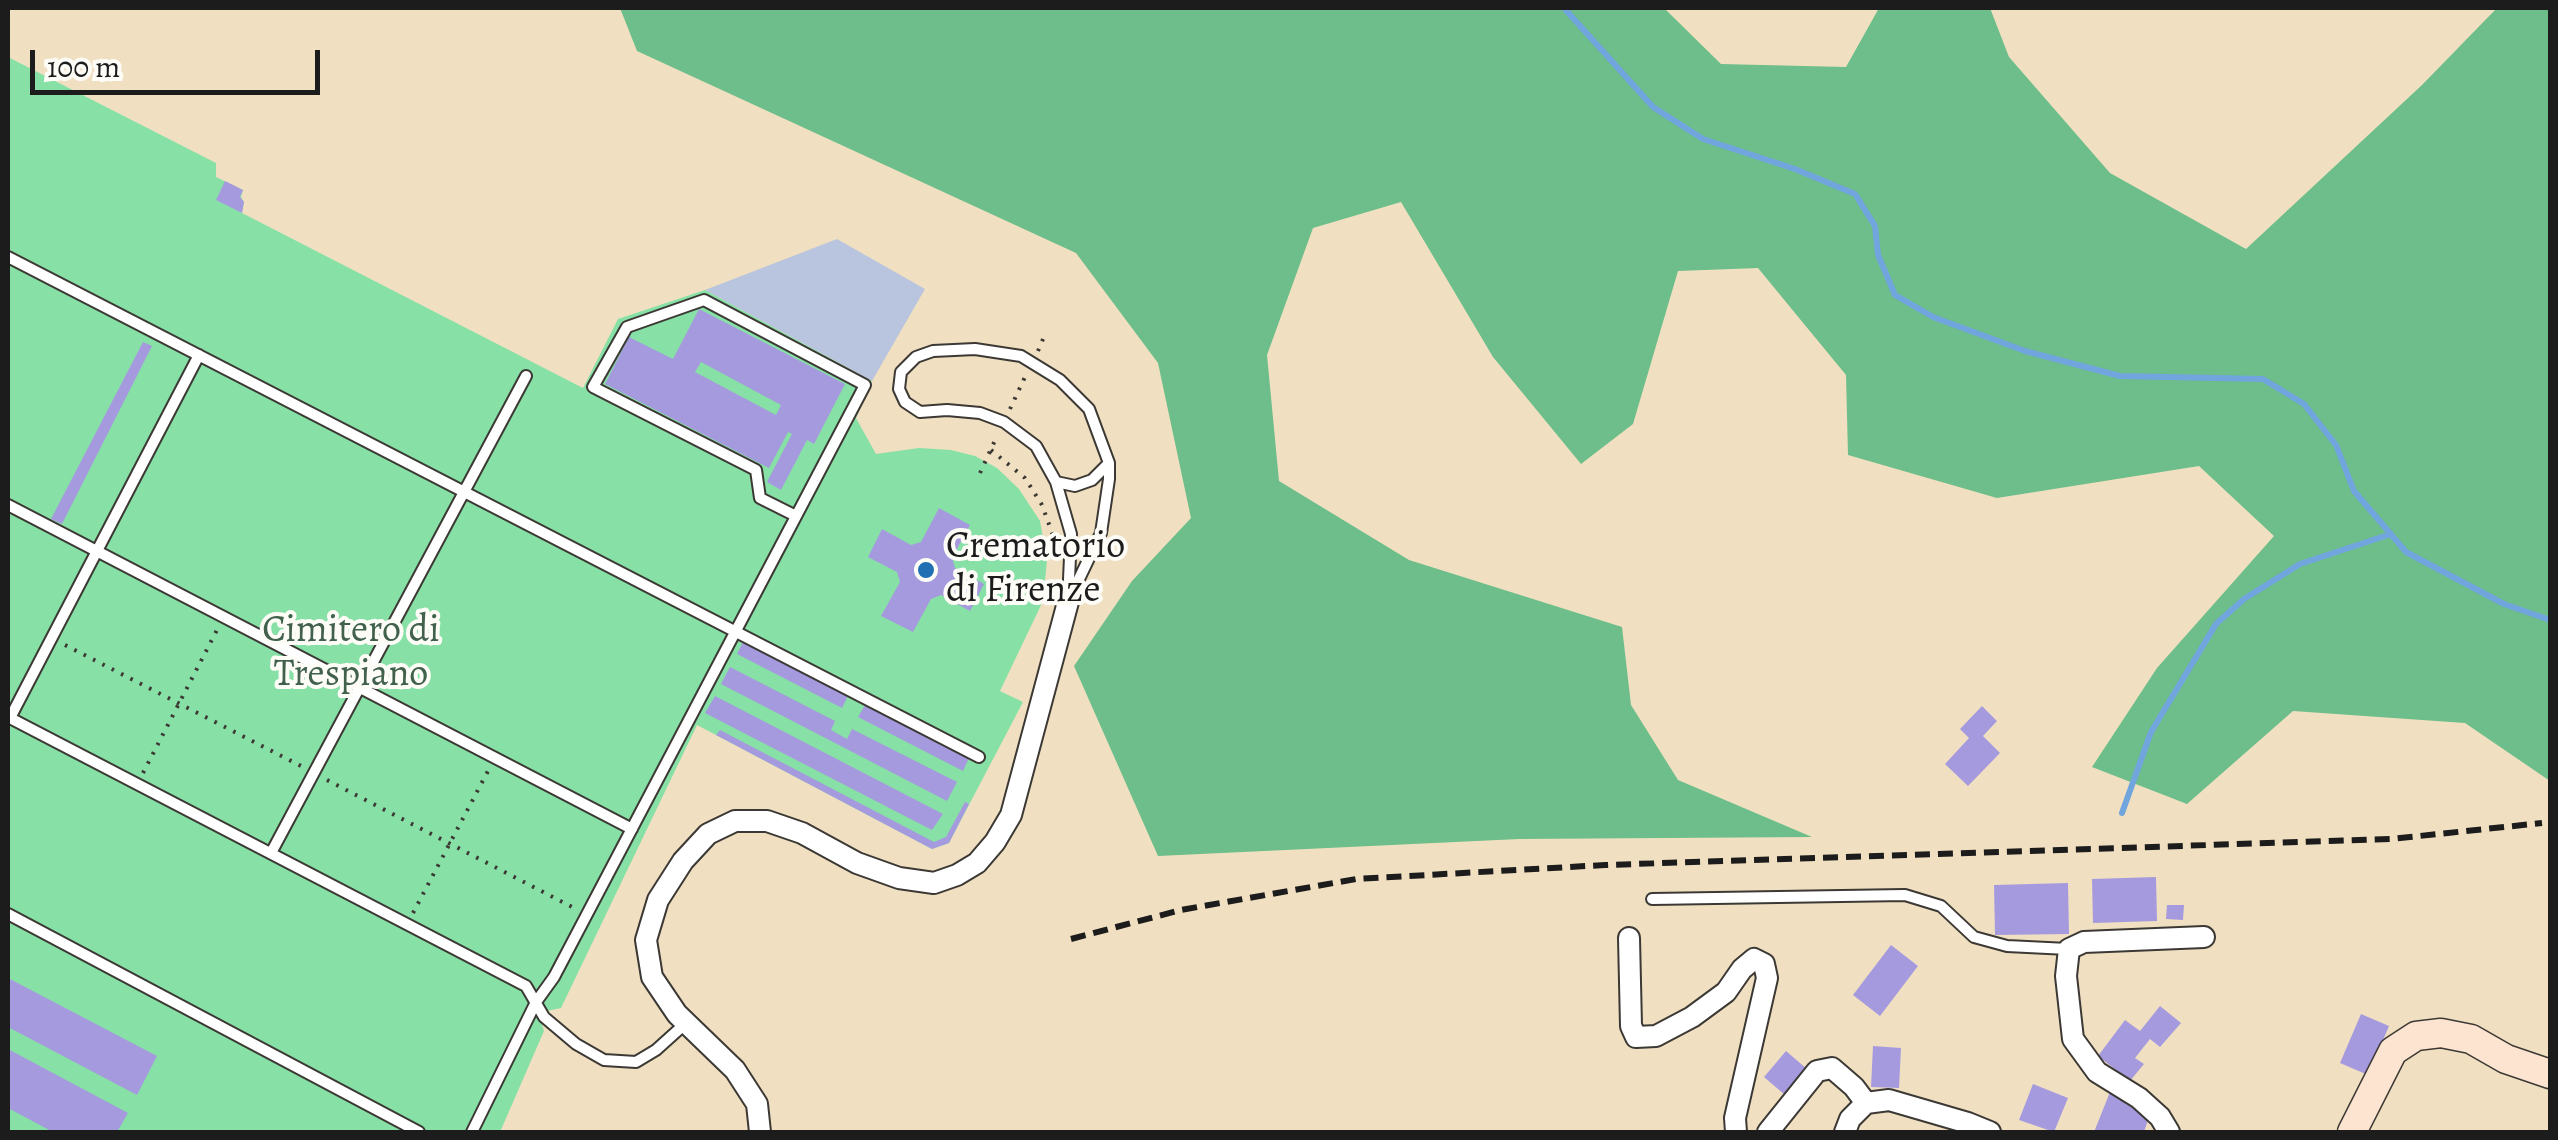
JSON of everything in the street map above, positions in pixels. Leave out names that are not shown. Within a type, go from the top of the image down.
[{"type":"street","points":[[760,1132],[757,1104],[735,1070],[686,1023],[652,978],[646,940],[658,900],[683,861],[708,834],[736,820],[767,821],[802,833],[857,863],[899,878],[934,883],[977,863],[1011,815],[1068,602]]},
{"type":"street","points":[[2169,1132],[2160,1117],[2139,1098],[2097,1072],[2074,1040],[2066,976],[2070,949],[2084,942],[2204,937]]},
{"type":"street","points":[[1629,938],[1630,1026],[1636,1037],[1656,1036],[1692,1017],[1726,992],[1754,959],[1764,964],[1766,978],[1734,1118],[1736,1132]]},
{"type":"street","points":[[2352,1132],[2393,1051],[2416,1036],[2441,1033],[2472,1039],[2506,1059],[2550,1074]]},
{"type":"street","points":[[1768,1132],[1818,1071],[1832,1068],[1866,1104]]},
{"type":"street","points":[[1845,1132],[1850,1119],[1866,1104],[1889,1100],[1990,1132]]},
{"type":"lane","points":[[8,257],[979,756]]},
{"type":"lane","points":[[472,1132],[536,1002],[554,977],[865,385],[704,300],[627,328],[593,387],[756,470],[760,498],[796,516]]},
{"type":"lane","points":[[975,349],[1021,356],[1060,380],[1089,408],[1109,463],[1110,479],[1101,532],[1068,602],[1071,534],[1056,482],[1036,446],[1004,422],[980,413],[920,412],[905,402],[899,389],[901,372],[916,357],[933,351],[975,349]]},
{"type":"lane","points":[[199,355],[10,718],[526,986],[554,1026],[604,1060],[636,1062],[686,1023]]},
{"type":"lane","points":[[272,853],[526,376]]},
{"type":"lane","points":[[1056,482],[1075,486],[1092,480],[1109,463]]},
{"type":"lane","points":[[8,505],[632,829]]},
{"type":"lane","points":[[1652,899],[1906,895],[1941,906],[1974,937],[2007,946],[2070,949]]},
{"type":"lane","points":[[8,914],[419,1132]]},
{"type":"path","points":[[980,473],[1046,332]]},
{"type":"path","points":[[990,450],[1025,478],[1042,505],[1058,548]]},
{"type":"path","points":[[138,784],[224,617]]},
{"type":"path","points":[[52,638],[587,915]]},
{"type":"path","points":[[408,924],[495,758]]},
{"type":"shaded area","points":[[837,239],[925,289],[872,381],[705,290]]},
{"type":"green space","points":[[620,8],[1664,8],[1721,64],[1846,67],[1879,8],[1990,8],[2009,57],[2110,173],[2246,249],[2422,85],[2497,8],[2550,8],[2550,781],[2465,723],[2293,711],[2187,804],[2092,767],[2157,668],[2274,536],[2199,466],[1997,498],[1848,455],[1846,375],[1758,268],[1678,271],[1633,424],[1581,464],[1493,357],[1401,202],[1313,228],[1267,355],[1279,481],[1409,560],[1622,627],[1631,705],[1678,780],[1812,837],[1519,839],[1158,856],[1074,666],[1132,581],[1191,518],[1158,363],[1076,253],[637,51]]},
{"type":"green space","name":"Cimitero di Trespiano","points":[[8,57],[216,163],[216,177],[243,190],[242,213],[583,388],[618,319],[705,290],[872,381],[856,418],[876,454],[919,448],[951,450],[975,456],[997,468],[1019,489],[1040,521],[1047,560],[1043,601],[1000,691],[1023,702],[949,843],[932,849],[697,725],[561,1008],[547,1011],[541,1021],[544,1031],[500,1132],[8,1132]]},
{"type":"building","points":[[225,181],[243,190],[242,213],[216,200]]},
{"type":"building","points":[[699,309],[845,384],[814,444],[807,440],[781,490],[767,482],[792,434],[788,432],[769,468],[605,384],[629,337],[673,359]],"holes":[[[701,362],[781,405],[776,415],[695,372]]]},
{"type":"building","points":[[143,342],[152,346],[62,524],[51,519]]},
{"type":"building","name":"Crematorio di Firenze","points":[[939,508],[970,525],[952,558],[955,568],[984,584],[970,611],[941,595],[931,599],[913,632],[881,616],[900,582],[897,572],[868,557],[882,529],[911,545],[921,542]]},
{"type":"building","points":[[743,642],[848,696],[842,708],[737,654]]},
{"type":"building","points":[[730,667],[835,721],[831,730],[847,739],[852,729],[957,782],[947,801],[721,684]]},
{"type":"building","points":[[715,696],[943,814],[932,830],[705,713]]},
{"type":"building","points":[[865,705],[969,758],[963,771],[858,717]]},
{"type":"building","points":[[1982,706],[1997,721],[1983,736],[2000,753],[1968,786],[1945,764],[1969,738],[1960,729]]},
{"type":"building","points":[[720,730],[934,842],[946,837],[965,802],[969,804],[949,843],[932,849],[716,735]]},
{"type":"building","points":[[2156,877],[2157,921],[2093,923],[2092,879]]},
{"type":"building","points":[[2068,883],[2069,934],[1995,935],[1994,885]]},
{"type":"building","points":[[2167,905],[2184,905],[2183,920],[2166,919]]},
{"type":"building","points":[[1891,945],[1918,966],[1880,1016],[1853,995]]},
{"type":"building","points":[[8,978],[157,1056],[137,1095],[8,1027]]},
{"type":"building","points":[[2160,1006],[2181,1023],[2160,1047],[2150,1039],[2135,1058],[2144,1064],[2130,1081],[2098,1056],[2125,1020],[2140,1031]]},
{"type":"building","points":[[2361,1014],[2389,1026],[2368,1075],[2340,1063]]},
{"type":"building","points":[[1873,1046],[1901,1048],[1899,1088],[1871,1087]]},
{"type":"building","points":[[8,1049],[128,1113],[117,1132],[53,1132],[8,1108]]},
{"type":"building","points":[[1786,1051],[1807,1069],[1785,1095],[1764,1077]]},
{"type":"building","points":[[2033,1084],[2068,1098],[2054,1132],[2019,1120]]},
{"type":"building","points":[[2110,1092],[2149,1117],[2144,1132],[2094,1132]]},
{"type":"waterway","points":[[1564,8],[1653,107],[1703,139],[1795,169],[1855,194],[1875,226],[1878,255],[1895,295],[1933,317],[2025,351],[2120,376],[2263,379],[2304,404],[2336,445],[2354,491],[2406,552],[2504,604],[2550,620]]},
{"type":"waterway","points":[[2122,813],[2151,732],[2216,624],[2244,599],[2300,564],[2391,534]]},
{"type":"railway","points":[[1071,939],[1181,910],[1356,879],[1605,865],[2391,839],[2542,823]]},
{"type":"place","name":"Crematorio di Firenze","points":[[926,570]]}]
